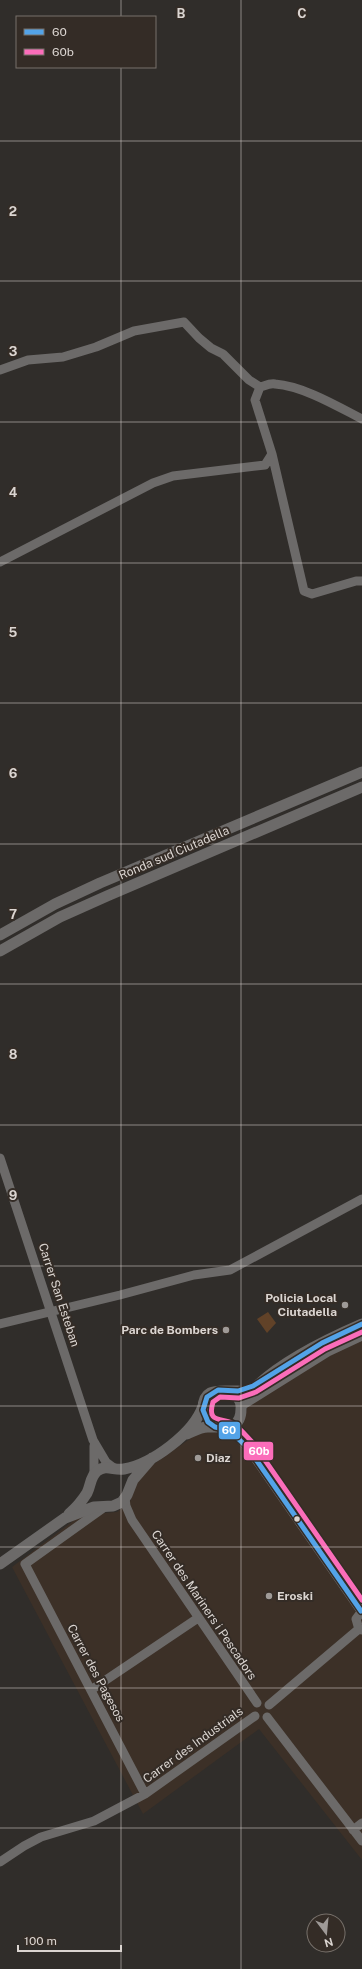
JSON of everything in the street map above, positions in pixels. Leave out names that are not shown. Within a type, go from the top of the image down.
[{"type":"main road","name":"Ronda sud Ciutadella","points":[[0,935],[55,904],[100,883],[362,772]]},
{"type":"main road","name":"Ronda sud Ciutadella","points":[[0,951],[60,917],[362,787]]},
{"type":"main road","points":[[179,1439],[193,1425],[200,1414],[207,1396],[214,1391],[222,1389],[230,1391],[245,1389],[262,1381],[310,1349],[362,1324]]},
{"type":"main road","points":[[241,1405],[248,1395],[262,1381]]},
{"type":"main road","points":[[65,1518],[88,1508],[108,1506],[127,1493],[139,1471],[152,1458],[179,1439],[196,1430],[234,1424],[239,1419],[241,1405],[239,1398],[230,1391]]},
{"type":"main road","points":[[203,1406],[205,1418],[220,1427]]},
{"type":"main road","points":[[0,1564],[65,1518],[82,1500],[92,1479],[103,1468],[124,1469],[135,1466],[152,1458]]},
{"type":"main road","points":[[115,1468],[126,1476],[127,1493]]},
{"type":"main road","points":[[92,1479],[91,1496],[97,1503],[108,1506]]},
{"type":"street","points":[[0,370],[28,360],[63,357],[96,347],[134,331],[184,322],[199,338],[211,348],[224,354],[249,380],[260,387],[274,383],[294,388],[320,398],[362,419]]},
{"type":"street","points":[[260,387],[255,400],[272,454],[304,591],[312,594],[356,581],[362,581]]},
{"type":"street","points":[[0,562],[153,483],[173,476],[265,465],[272,454]]},
{"type":"street","name":"Carrer San Esteban","points":[[0,1158],[93,1440],[95,1456],[92,1479]]},
{"type":"street","points":[[0,1324],[194,1275],[230,1270],[362,1199]]},
{"type":"street","points":[[241,1405],[328,1352],[362,1336]]},
{"type":"street","points":[[239,1419],[242,1434],[248,1448]]},
{"type":"street","points":[[220,1427],[238,1437],[248,1448],[362,1611],[356,1619],[361,1629],[269,1705]]},
{"type":"street","name":"Carrer San Esteban","points":[[93,1440],[106,1462],[115,1468]]},
{"type":"street","name":"Carrer des Mariners i Pescadors","points":[[127,1493],[126,1506],[132,1520],[257,1703]]},
{"type":"street","name":"Carrer des Mariners i Pescadors","points":[[108,1506],[122,1511],[132,1520]]},
{"type":"street","name":"Carrer des Pagesos","points":[[108,1506],[24,1564],[146,1794]]},
{"type":"street","points":[[91,1690],[198,1618]]},
{"type":"street","points":[[262,1701],[269,1705],[270,1712],[267,1717],[261,1719],[255,1716],[253,1708],[257,1703],[262,1701]]},
{"type":"street","name":"Carrer des Industrials","points":[[0,1862],[41,1837],[94,1821],[146,1794],[255,1716]]},
{"type":"street","points":[[267,1717],[362,1841]]},
{"type":"street","points":[[353,1830],[362,1823]]},
{"type":"shaded area","points":[[268,1312],[276,1323],[267,1333],[257,1319]]},
{"type":"shaded area","points":[[362,1332],[362,1860],[259,1729],[143,1814],[12,1567],[81,1515],[117,1512],[130,1502],[134,1487],[145,1470],[197,1434],[206,1431],[227,1435],[243,1425],[250,1395],[295,1365],[329,1345]]},
{"type":"transit line","name":"60","points":[[361,1611],[248,1448],[229,1430],[215,1427],[208,1422],[203,1410],[207,1397],[218,1390],[238,1391],[253,1386],[322,1343],[362,1324]]},
{"type":"transit line","name":"60b","points":[[362,1332],[325,1349],[256,1392],[239,1398],[220,1397],[213,1402],[212,1408],[212,1413],[215,1418],[232,1423],[253,1443],[362,1600]]},
{"type":"place","name":"Policia Local Ciutadella","points":[[345,1305]]},
{"type":"place","name":"Parc de Bombers","points":[[226,1330]]},
{"type":"place","name":"Diaz","points":[[198,1458]]},
{"type":"place","name":"Eroski","points":[[269,1596]]}]
